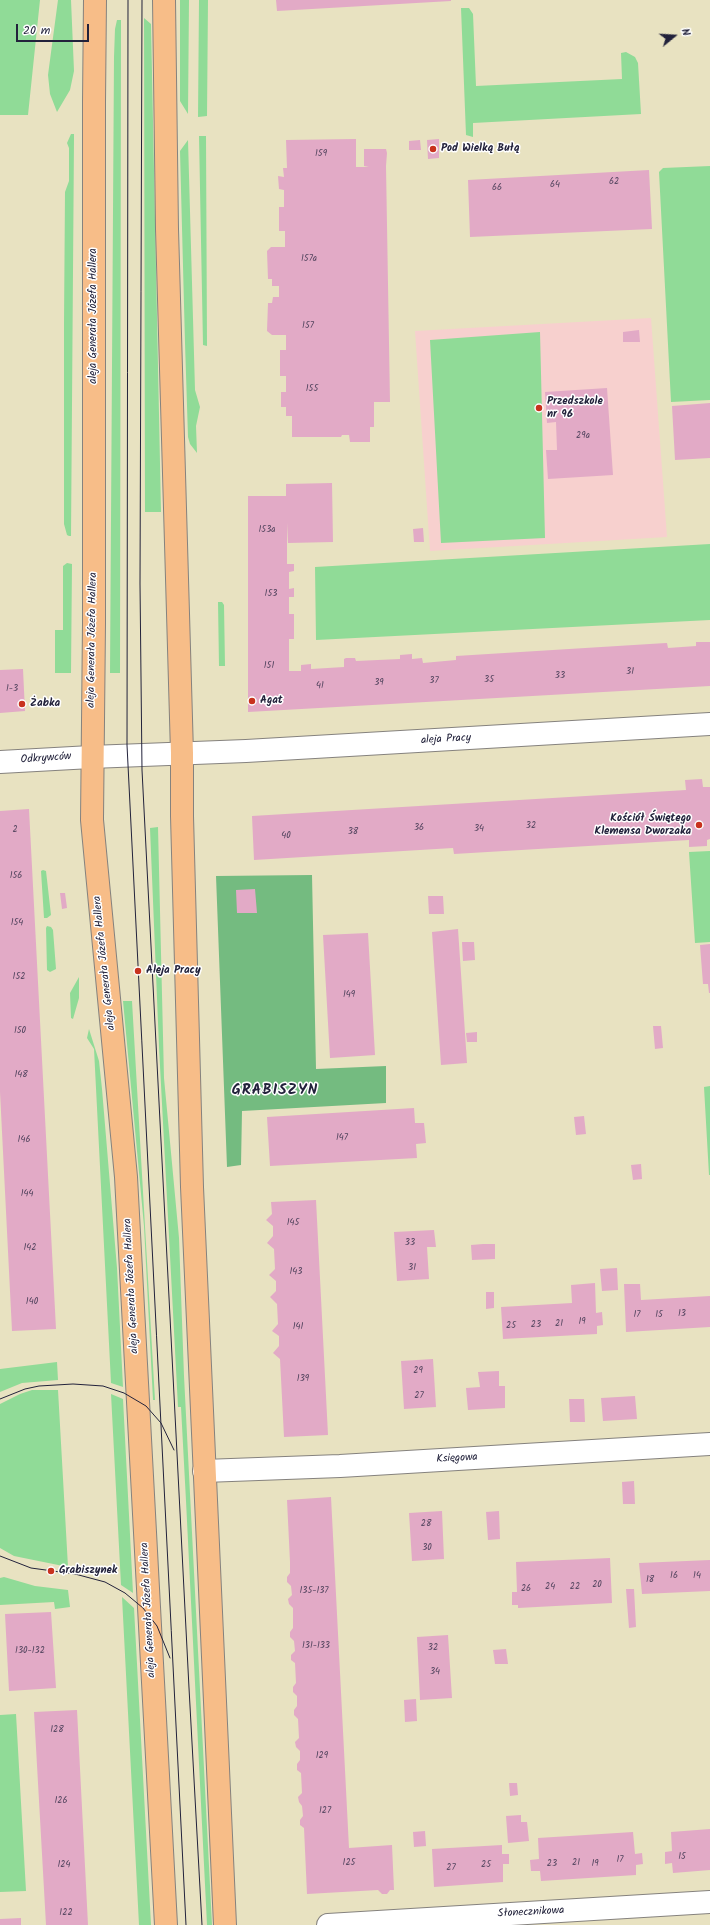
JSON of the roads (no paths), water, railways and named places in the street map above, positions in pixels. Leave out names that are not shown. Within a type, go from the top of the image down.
[{"type":"main road","name":"aleja Generała Józefa Hallera","points":[[95,0],[94,623],[92,820],[101,928],[126,1177],[166,1925]]},
{"type":"main road","points":[[164,0],[167,221],[182,753],[182,816],[192,1187],[225,1925]]},
{"type":"street","name":"aleja Pracy","points":[[92,758],[254,751],[710,724]]},
{"type":"street","name":"Odkrywców","points":[[0,762],[92,758]]},
{"type":"street","name":"Księgowa","points":[[204,1471],[340,1466],[710,1444]]},
{"type":"street","name":"Słonecznikowa","points":[[328,1925],[710,1902]]},
{"type":"tram line","points":[[128,0],[127,745],[186,1925]]},
{"type":"tram line","points":[[142,0],[140,584],[142,770],[202,1925]]},
{"type":"tram line","points":[[0,1399],[25,1389],[39,1386],[73,1384],[103,1386],[124,1393],[146,1406],[161,1423],[174,1450]]},
{"type":"tram line","points":[[0,1556],[31,1568],[75,1574],[105,1582],[125,1593],[143,1608],[157,1626],[170,1658]]},
{"type":"place","name":"Pod Wielką Bułą","points":[[433,149]]},
{"type":"place","name":"Przedszkole nr 96","points":[[539,408]]},
{"type":"place","name":"Agat","points":[[252,701]]},
{"type":"place","name":"Żabka","points":[[22,704]]},
{"type":"place","name":"Kościół Świętego Klemensa Dworzaka","points":[[699,825]]},
{"type":"place","name":"Aleja Pracy","points":[[138,971]]},
{"type":"place","name":"Grabiszynek","points":[[51,1571]]},
{"type":"district","name":"GRABISZYN","points":[[275,1091]]}]
